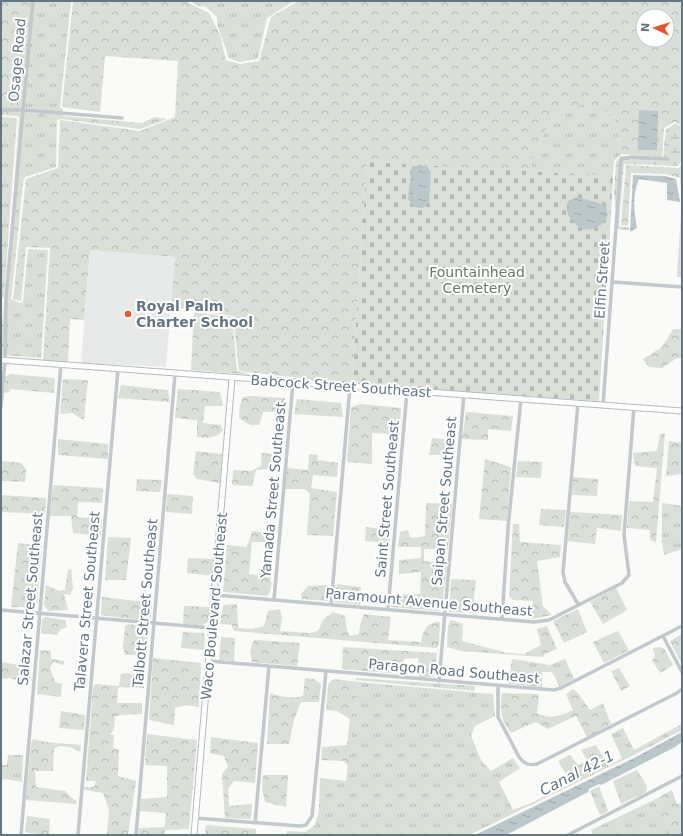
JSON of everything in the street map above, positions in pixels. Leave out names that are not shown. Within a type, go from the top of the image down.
[{"type":"main road","name":"Babcock Street Southeast","points":[[3,360],[682,411]]},
{"type":"main road","name":"Waco Boulevard Southeast","points":[[194,835],[232,378]]},
{"type":"street","name":"Osage Road","points":[[1,406],[6,296],[33,1]]},
{"type":"street","points":[[1,110],[24,110],[122,118]]},
{"type":"street","name":"Elfin Street","points":[[603,405],[621,159],[623,157],[668,159]]},
{"type":"street","points":[[613,282],[682,287]]},
{"type":"street","name":"Salazar Street Southeast","points":[[21,835],[61,364]]},
{"type":"street","name":"Talavera Street Southeast","points":[[78,835],[118,369]]},
{"type":"street","name":"Talbott Street Southeast","points":[[136,835],[175,374]]},
{"type":"street","name":"Yamada Street Southeast","points":[[274,600],[293,382]]},
{"type":"street","points":[[331,604],[350,387]]},
{"type":"street","name":"Saint Street Southeast","points":[[388,609],[407,391]]},
{"type":"street","name":"Saipan Street Southeast","points":[[439,681],[464,394]]},
{"type":"street","points":[[502,619],[508,528],[521,400]]},
{"type":"street","points":[[578,403],[564,572],[565,582],[578,604]]},
{"type":"street","name":"Paramount Avenue Southeast","points":[[215,595],[543,622],[622,582],[629,575],[624,534],[634,407]]},
{"type":"street","points":[[1,610],[212,628]]},
{"type":"street","name":"Paragon Road Southeast","points":[[209,661],[548,690],[561,688],[682,626]]},
{"type":"street","points":[[663,636],[682,672]]},
{"type":"street","points":[[255,823],[269,666]]},
{"type":"street","points":[[196,818],[300,826],[309,822],[312,816],[326,671]]},
{"type":"street","points":[[498,686],[498,717],[519,757],[523,762],[532,765],[670,697],[682,689]]},
{"type":"street","points":[[568,835],[682,776]]},
{"type":"shaded area","name":"Royal Palm Charter School","points":[[90,250],[175,257],[166,367],[81,363]]},
{"type":"green space","points":[[1,1],[29,1],[16,165],[23,182],[17,243],[10,244],[19,118],[17,116],[1,115]]},
{"type":"green space","points":[[29,1],[71,1],[60,107],[63,109],[62,119],[57,120],[56,167],[25,177],[23,182],[16,165]]},
{"type":"green space","points":[[73,1],[185,1],[209,13],[220,35],[226,60],[240,64],[259,61],[271,17],[298,1],[682,1],[682,125],[674,122],[664,128],[662,157],[621,154],[614,114],[582,104],[553,115],[532,159],[532,171],[613,176],[609,249],[367,162],[352,384],[239,371],[233,316],[171,307],[175,257],[90,250],[84,320],[70,319],[68,362],[43,360],[50,248],[26,247],[21,301],[13,299],[26,179],[58,168],[60,120],[140,131],[175,117],[178,61],[105,56],[100,112],[62,107]]},
{"type":"green space","points":[[189,1],[294,1],[267,18],[258,59],[240,62],[228,58],[218,27],[217,17],[206,7],[199,6]]},
{"type":"green space","points":[[582,104],[614,114],[621,154],[614,161],[613,176],[532,171],[532,159],[553,115]]},
{"type":"green space","points":[[62,116],[142,123],[155,117],[167,119],[140,129],[62,119]]},
{"type":"green space","points":[[1,117],[17,118],[4,296],[1,300]]},
{"type":"green space","points":[[675,124],[682,126],[682,159],[678,166],[624,164],[619,225],[621,227],[629,227],[629,230],[618,229],[614,192],[616,162],[621,156],[663,158],[666,129]]},
{"type":"green space","name":"Fountainhead Cemetery","points":[[367,162],[613,176],[599,401],[352,384]]},
{"type":"green space","points":[[682,163],[682,202],[680,178],[665,174],[631,173],[628,226],[621,225],[626,165],[679,168]]},
{"type":"green space","points":[[681,212],[682,277],[677,277]]},
{"type":"green space","points":[[17,243],[11,299],[20,303],[23,302],[28,249],[48,250],[41,358],[1,355],[3,313],[10,244]]},
{"type":"green space","points":[[194,312],[232,317],[237,371],[256,375],[191,370]]},
{"type":"green space","points":[[673,329],[682,329],[682,358],[677,358],[662,368],[649,367],[643,359],[662,347]]},
{"type":"green space","points":[[9,374],[55,378],[54,393],[11,389],[9,392],[4,393],[5,377]]},
{"type":"green space","points":[[63,379],[88,380],[84,419],[81,419],[73,413],[60,414]]},
{"type":"green space","points":[[121,385],[168,390],[170,402],[118,398]]},
{"type":"green space","points":[[178,389],[220,392],[223,406],[205,406],[203,423],[221,425],[223,430],[221,433],[212,437],[197,437],[197,420],[175,418]]},
{"type":"green space","points":[[243,397],[285,398],[283,411],[263,412],[259,425],[250,425],[239,418],[240,406]]},
{"type":"green space","points":[[297,399],[341,403],[343,417],[294,414]]},
{"type":"green space","points":[[361,404],[401,408],[400,434],[372,433],[372,464],[347,462],[351,407]]},
{"type":"green space","points":[[466,412],[513,416],[511,431],[488,429],[488,440],[462,439]]},
{"type":"green space","points":[[665,433],[656,542],[650,540],[650,530],[627,528],[629,501],[653,502],[657,468],[635,466],[633,453],[657,451],[660,434]]},
{"type":"green space","points":[[432,438],[454,440],[455,455],[429,455]]},
{"type":"green space","points":[[58,439],[108,444],[108,459],[58,455]]},
{"type":"green space","points":[[669,441],[682,443],[682,474],[666,476]]},
{"type":"green space","points":[[196,451],[222,454],[220,483],[197,479],[193,474]]},
{"type":"green space","points":[[262,453],[282,455],[280,468],[256,470],[252,486],[232,485],[233,470],[251,471],[261,466]]},
{"type":"green space","points":[[309,454],[318,455],[317,460],[338,463],[337,477],[313,475],[311,488],[337,492],[333,536],[307,535],[310,494],[306,489],[285,489],[287,468],[308,470]]},
{"type":"green space","points":[[485,459],[511,467],[507,521],[479,519]]},
{"type":"green space","points":[[1,461],[21,463],[26,469],[25,482],[1,481]]},
{"type":"green space","points":[[518,461],[542,462],[541,478],[516,477]]},
{"type":"green space","points":[[573,477],[598,479],[597,496],[572,495]]},
{"type":"green space","points":[[137,479],[162,480],[160,492],[136,491]]},
{"type":"green space","points":[[53,485],[103,488],[102,503],[78,502],[77,517],[102,519],[101,536],[73,533],[71,516],[50,516]]},
{"type":"green space","points":[[167,494],[193,496],[192,514],[166,512]]},
{"type":"green space","points":[[1,495],[46,498],[45,514],[1,512]]},
{"type":"green space","points":[[426,503],[452,504],[448,549],[424,549],[424,561],[447,564],[442,607],[439,611],[391,607],[394,595],[420,594],[421,572],[399,574],[399,560],[421,558],[421,547],[398,547],[400,532],[408,530],[410,537],[415,538],[425,536]]},
{"type":"green space","points":[[662,503],[682,506],[682,549],[664,555],[662,542]]},
{"type":"green space","points":[[541,509],[566,510],[564,527],[539,525]]},
{"type":"green space","points":[[570,512],[622,515],[621,531],[597,528],[595,544],[568,541]]},
{"type":"green space","points":[[513,524],[519,524],[520,542],[561,545],[560,557],[537,561],[543,606],[552,615],[532,619],[533,601],[513,600],[509,596]]},
{"type":"green space","points":[[366,527],[391,530],[390,543],[365,541]]},
{"type":"green space","points":[[252,531],[267,533],[267,542],[252,542],[249,574],[270,577],[270,592],[267,596],[223,592],[227,545],[247,547]]},
{"type":"green space","points":[[108,537],[131,538],[126,580],[105,580]]},
{"type":"green space","points":[[18,543],[42,546],[37,603],[30,607],[11,607]]},
{"type":"green space","points":[[188,558],[214,559],[213,576],[187,573]]},
{"type":"green space","points":[[71,569],[73,588],[70,595],[64,594],[68,610],[48,611],[44,605],[46,585],[59,591],[65,590],[68,570]]},
{"type":"green space","points":[[451,579],[476,580],[472,613],[449,612]]},
{"type":"green space","points":[[337,584],[361,587],[360,605],[334,602]]},
{"type":"green space","points":[[328,585],[328,601],[302,599],[301,594],[308,586]]},
{"type":"green space","points":[[616,588],[627,610],[603,624],[590,602]]},
{"type":"green space","points":[[102,597],[145,602],[152,605],[151,616],[148,621],[101,615]]},
{"type":"green space","points":[[237,604],[238,628],[252,629],[264,626],[268,611],[280,609],[282,618],[280,631],[310,633],[318,631],[323,620],[333,612],[345,616],[347,630],[350,636],[359,634],[360,625],[364,614],[391,617],[388,640],[421,642],[426,628],[432,623],[440,622],[439,643],[437,648],[234,631],[232,625],[220,624],[223,605]]},
{"type":"green space","points":[[184,606],[210,607],[208,622],[202,625],[183,624]]},
{"type":"green space","points":[[578,609],[587,632],[564,643],[553,621]]},
{"type":"green space","points":[[45,617],[65,620],[67,627],[60,630],[57,635],[41,633],[42,620]]},
{"type":"green space","points":[[451,620],[463,624],[462,641],[507,653],[524,654],[541,645],[537,629],[547,626],[557,649],[545,654],[543,657],[461,651],[447,647],[448,626]]},
{"type":"green space","points":[[129,624],[147,627],[147,655],[125,655],[123,648],[125,626]]},
{"type":"green space","points":[[618,631],[629,650],[604,663],[593,642]]},
{"type":"green space","points":[[183,632],[204,633],[204,650],[181,648]]},
{"type":"green space","points":[[682,634],[682,665],[670,641]]},
{"type":"green space","points":[[221,637],[235,638],[234,661],[219,660]]},
{"type":"green space","points":[[254,640],[300,643],[297,666],[252,662],[250,651]]},
{"type":"green space","points":[[343,647],[437,653],[434,677],[419,677],[418,658],[404,659],[401,674],[342,669]]},
{"type":"green space","points":[[653,648],[664,648],[673,665],[660,673],[652,660],[655,656]]},
{"type":"green space","points":[[40,650],[51,651],[51,659],[64,661],[64,665],[53,662],[50,668],[55,682],[62,684],[61,697],[37,694]]},
{"type":"green space","points":[[153,658],[201,663],[199,707],[185,705],[175,708],[174,725],[149,720]]},
{"type":"green space","points":[[512,659],[550,665],[565,659],[574,679],[560,687],[552,672],[542,672],[542,687],[509,684]]},
{"type":"green space","points":[[1,662],[31,667],[30,683],[23,683],[10,678],[1,679]]},
{"type":"green space","points":[[619,668],[630,686],[621,691],[611,671]]},
{"type":"green space","points":[[127,673],[144,677],[144,688],[118,688],[117,703],[142,703],[142,714],[120,715],[115,717],[114,729],[110,735],[114,735],[113,748],[119,749],[118,776],[136,781],[128,835],[107,835],[109,810],[103,793],[85,790],[84,787],[94,787],[96,781],[86,781],[93,687],[95,684],[119,686],[121,674]]},
{"type":"green space","points":[[305,678],[314,679],[321,684],[319,702],[301,702],[294,720],[289,744],[267,744],[270,693],[286,697],[303,696]]},
{"type":"green space","points":[[356,678],[475,686],[475,691],[356,680]]},
{"type":"green space","points":[[334,679],[358,682],[349,766],[343,761],[321,760],[322,747],[347,745],[350,719],[337,711],[326,710],[328,684]]},
{"type":"green space","points":[[358,682],[493,694],[495,716],[475,726],[471,736],[481,760],[491,771],[513,758],[520,768],[499,782],[513,810],[531,803],[571,783],[558,761],[570,755],[578,765],[588,762],[581,750],[596,745],[609,766],[622,758],[611,734],[623,728],[634,750],[682,724],[682,730],[632,756],[469,835],[287,835],[287,831],[305,832],[315,825],[319,810],[320,778],[346,781]]},
{"type":"green space","points":[[573,689],[578,693],[590,710],[603,703],[611,724],[587,737],[576,716],[548,729],[535,722],[511,733],[505,724],[501,709],[502,693],[539,694],[537,713],[551,717],[573,710],[566,694]]},
{"type":"green space","points":[[61,711],[85,715],[84,730],[59,728]]},
{"type":"green space","points":[[147,734],[197,740],[189,829],[165,830],[164,835],[138,835],[139,828],[165,827],[166,813],[140,811],[141,799],[167,797],[167,766],[145,765]]},
{"type":"green space","points":[[211,737],[258,743],[255,783],[234,781],[228,789],[229,806],[252,804],[251,819],[225,818],[222,774],[228,767],[224,756],[210,753]]},
{"type":"green space","points":[[33,739],[51,743],[81,745],[80,752],[70,747],[59,746],[54,749],[53,771],[35,771],[36,787],[65,791],[77,801],[76,804],[26,800],[31,743]]},
{"type":"green space","points":[[8,755],[23,755],[22,782],[5,779],[1,780],[2,765],[7,765]]},
{"type":"green space","points":[[637,770],[647,786],[646,792],[621,804],[613,781]]},
{"type":"green space","points":[[263,775],[288,775],[286,807],[265,802],[262,790]]},
{"type":"green space","points":[[599,786],[608,811],[600,815],[590,791]]},
{"type":"green space","points":[[672,790],[677,804],[682,803],[682,835],[666,835],[666,825],[663,816],[654,800]]},
{"type":"green space","points":[[654,800],[663,816],[666,825],[666,835],[642,835],[640,833],[636,835],[593,835],[591,830]]},
{"type":"green space","points":[[27,816],[50,819],[49,835],[29,833],[25,831]]},
{"type":"green space","points":[[206,825],[256,829],[256,835],[205,835]]},
{"type":"water","points":[[639,110],[658,111],[657,150],[638,150]]},
{"type":"water","points":[[412,166],[427,166],[431,172],[429,203],[423,208],[414,207],[408,199]]},
{"type":"water","points":[[633,175],[665,176],[676,179],[680,202],[667,200],[667,183],[639,179],[635,191],[634,203],[637,228],[630,232]]},
{"type":"water","points":[[577,197],[603,204],[607,210],[607,216],[601,225],[590,229],[579,228],[569,216],[567,209],[568,201]]},
{"type":"water","points":[[682,732],[682,742],[675,747],[601,785],[599,784],[589,789],[588,792],[512,832],[505,835],[475,835],[634,758]]},
{"type":"place","name":"Royal Palm Charter School","points":[[128,314]]},
{"type":"water label","name":"Canal 42-1","points":[[577,773]]}]
